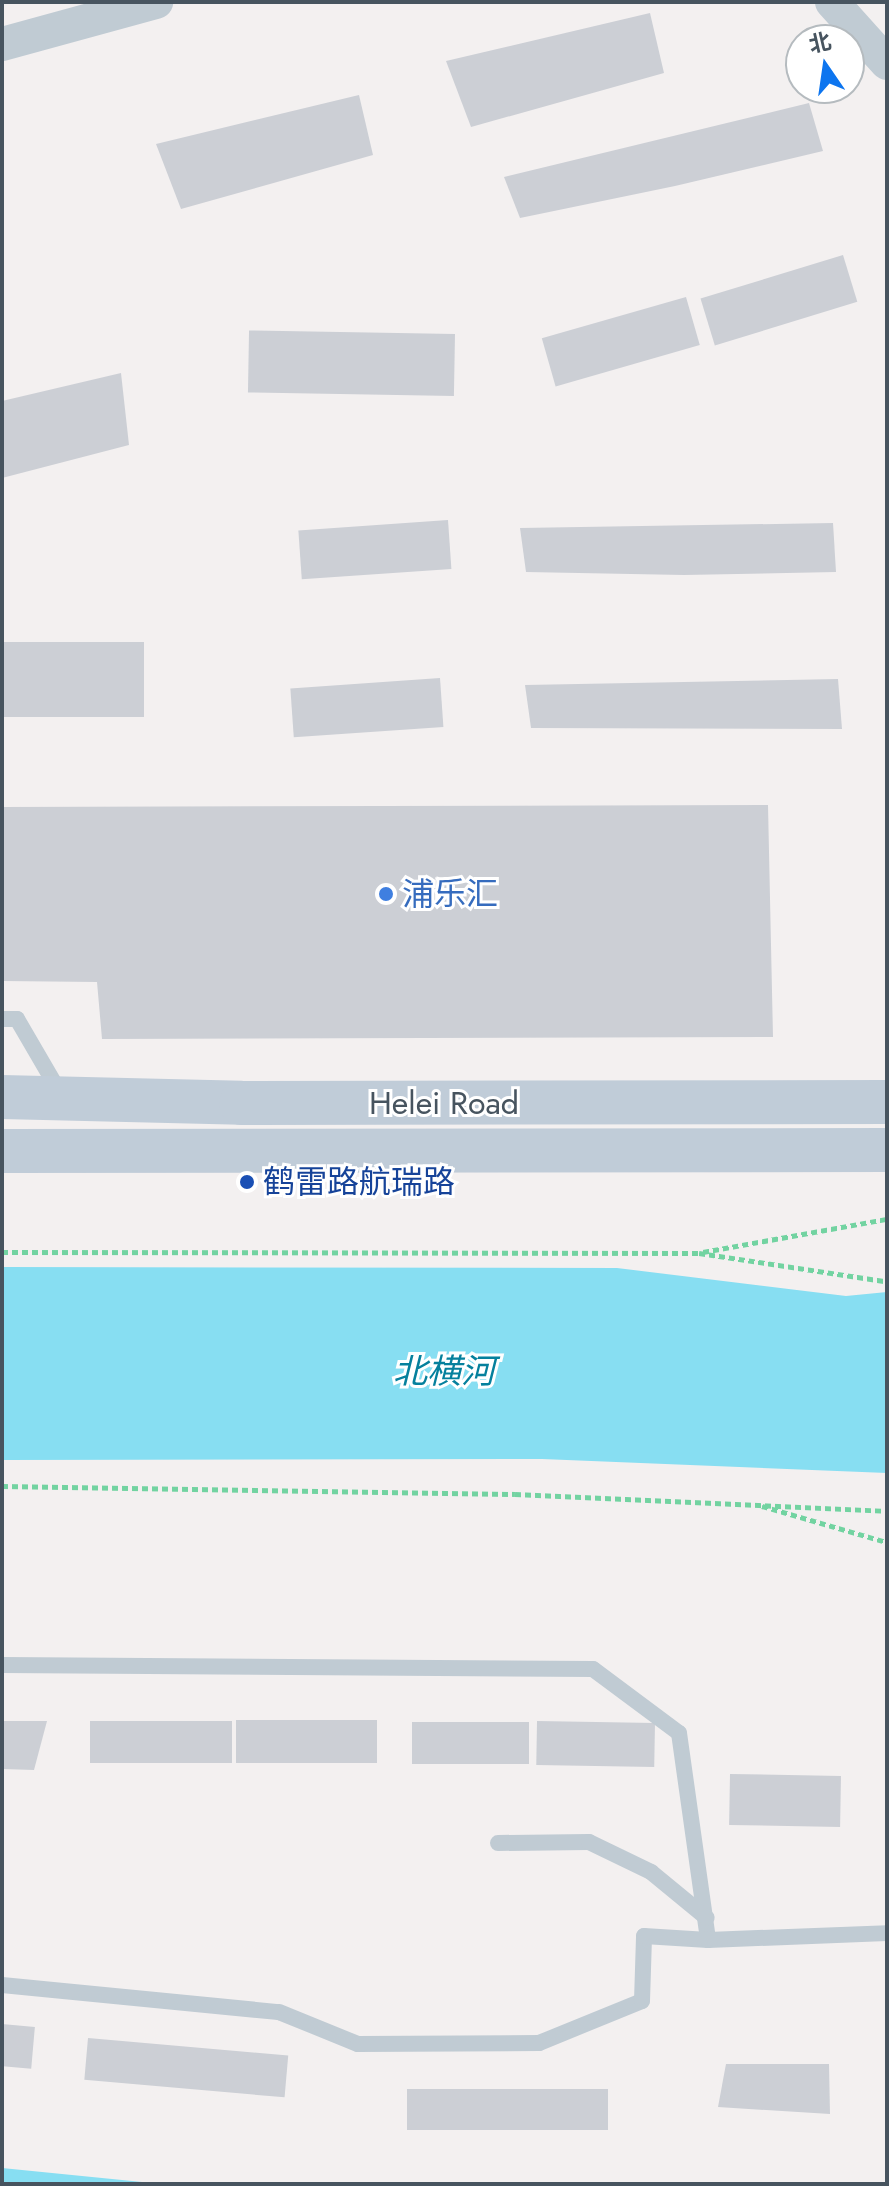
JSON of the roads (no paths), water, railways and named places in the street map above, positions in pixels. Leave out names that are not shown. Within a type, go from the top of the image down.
[{"type":"street","points":[[2,44],[156,2]]},
{"type":"street","points":[[832,2],[887,63]]},
{"type":"street","name":"Helei Road","points":[[2,1097],[241,1103],[887,1102]]},
{"type":"street","points":[[2,1151],[887,1150]]},
{"type":"lane","points":[[2,1019],[17,1019],[63,1098]]},
{"type":"lane","points":[[2,1665],[593,1669],[679,1733],[708,1940]]},
{"type":"lane","points":[[498,1843],[589,1842],[651,1872],[707,1918]]},
{"type":"lane","points":[[2,1985],[279,2012],[358,2044],[539,2043],[642,2001],[644,1936],[708,1940],[887,1933]]},
{"type":"water","name":"北横河","points":[[2,1267],[617,1268],[846,1296],[887,1292],[887,1473],[542,1459],[2,1460]]},
{"type":"water","points":[[2,2168],[162,2184],[2,2184]]},
{"type":"place","name":"浦乐汇","points":[[386,894]]},
{"type":"place","name":"鹤雷路航瑞路","points":[[247,1182]]}]
